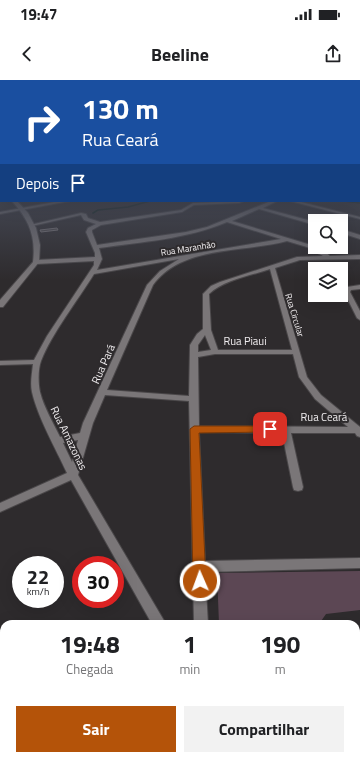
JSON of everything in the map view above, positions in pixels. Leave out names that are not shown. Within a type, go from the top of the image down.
[{"type":"street","points":[[0,305],[36,262],[38,255],[32,225],[27,217]]},
{"type":"street","points":[[32,225],[70,217]]},
{"type":"street","points":[[84,217],[86,219],[100,224]]},
{"type":"street","points":[[36,262],[99,259],[97,247],[88,232],[92,227],[100,224],[156,217]]},
{"type":"street","points":[[97,247],[186,234],[209,228],[239,217]]},
{"type":"street","points":[[290,217],[308,222]]},
{"type":"street","points":[[228,221],[319,250],[328,257]]},
{"type":"street","points":[[348,233],[360,237]]},
{"type":"street","name":"Rua Maranhão","points":[[94,272],[285,240]]},
{"type":"street","name":"Rua Pará","points":[[73,474],[83,436],[150,285],[157,276],[166,269],[188,257]]},
{"type":"street","points":[[215,352],[207,330],[205,299],[208,290],[222,283],[299,258],[360,257]]},
{"type":"street","name":"Rua Amazonas","points":[[99,259],[94,272],[51,336],[37,362],[34,379],[36,391],[56,441],[73,474],[157,620]]},
{"type":"street","points":[[156,262],[166,269]]},
{"type":"street","name":"Rua Circular","points":[[272,267],[303,377],[308,386],[318,397],[359,432]]},
{"type":"street","points":[[360,287],[349,288],[347,292],[360,318]]},
{"type":"street","points":[[198,620],[199,567],[193,399],[194,345],[207,330]]},
{"type":"street","name":"Rua Piaui","points":[[194,355],[215,352],[296,352]]},
{"type":"street","points":[[0,363],[37,362]]},
{"type":"street","points":[[102,392],[193,399]]},
{"type":"street","name":"Rua Ceará","points":[[194,429],[286,429],[359,432]]},
{"type":"street","points":[[286,429],[298,487]]},
{"type":"street","points":[[56,441],[83,436]]},
{"type":"street","points":[[0,508],[73,474]]},
{"type":"street","points":[[199,567],[360,564]]},
{"type":"shaded area","points":[[360,571],[360,610],[326,614],[322,620],[219,620],[217,573]]},
{"type":"building","points":[[57,228],[58,230],[41,232],[40,230]]},
{"type":"route","points":[[200,581],[194,429],[270,429]]}]
